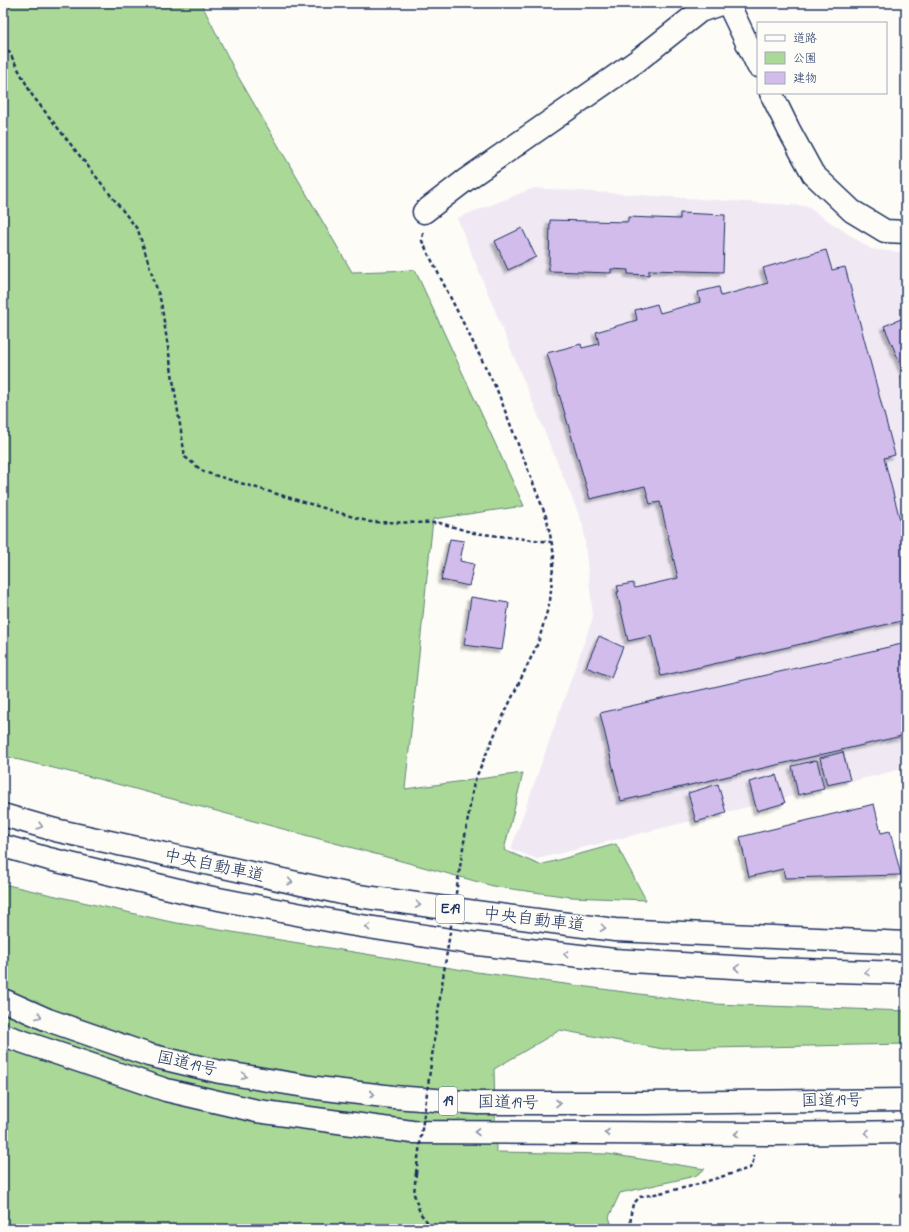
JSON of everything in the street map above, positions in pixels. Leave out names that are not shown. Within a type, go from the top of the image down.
[{"type":"main road","points":[[424,212],[467,179],[637,61],[700,11],[722,3]]},
{"type":"main road","points":[[728,3],[757,64]]},
{"type":"main road","points":[[771,94],[813,174],[852,211],[885,231],[906,232]]},
{"type":"main road","name":"中央自動車道","points":[[3,815],[55,830],[358,897],[615,930],[906,943]]},
{"type":"main road","name":"中央自動車道","points":[[3,846],[49,859],[203,896],[349,924],[470,943],[614,960],[766,969],[906,973]]},
{"type":"main road","name":"国道19号","points":[[3,1000],[48,1020],[149,1055],[220,1072],[317,1088],[393,1097],[478,1103],[906,1100]]},
{"type":"main road","name":"国道19号","points":[[3,1035],[166,1090],[257,1111],[404,1131],[750,1134],[906,1132]]},
{"type":"path","points":[[3,37],[7,48],[32,95],[138,230],[161,302],[185,457],[204,472],[370,522],[440,522],[474,533],[551,542]]},
{"type":"path","points":[[424,212],[422,240],[496,390],[547,519],[554,555],[550,601],[538,643],[498,727],[474,782],[441,991],[414,1194],[420,1213],[433,1229]]},
{"type":"path","points":[[630,1229],[633,1204],[640,1197],[688,1187],[750,1168],[754,1159],[750,1134]]},
{"type":"shaded area","points":[[534,188],[806,206],[871,249],[906,253],[906,768],[537,859],[511,849],[593,617],[583,525],[457,218]]},
{"type":"green space","points":[[3,3],[201,3],[236,73],[352,272],[415,270],[524,506],[433,519],[405,789],[523,773],[504,850],[540,865],[616,844],[646,900],[571,897],[497,887],[91,777],[3,756]]},
{"type":"green space","points":[[3,884],[171,922],[469,971],[713,1004],[906,1011],[906,1044],[663,1049],[560,1030],[494,1069],[496,1152],[608,1154],[705,1169],[695,1176],[620,1193],[609,1217],[613,1229],[3,1229]]},
{"type":"building","points":[[680,213],[725,215],[723,272],[649,270],[649,275],[628,274],[628,270],[611,269],[611,273],[549,271],[550,220],[628,222],[628,217],[680,219]]},
{"type":"building","points":[[522,228],[536,257],[508,270],[495,241]]},
{"type":"building","points":[[826,250],[832,270],[845,267],[895,455],[884,458],[906,543],[906,620],[661,676],[651,636],[628,641],[617,592],[619,592],[617,586],[633,583],[635,588],[678,578],[660,502],[650,504],[645,486],[590,499],[547,353],[581,344],[582,348],[599,344],[596,332],[637,320],[635,310],[657,304],[660,313],[700,302],[698,292],[719,287],[721,296],[768,283],[763,268]]},
{"type":"building","points":[[906,317],[906,377],[884,326]]},
{"type":"building","points":[[450,539],[464,541],[460,561],[474,564],[469,586],[441,580]]},
{"type":"building","points":[[471,597],[509,603],[502,650],[464,645]]},
{"type":"building","points":[[599,636],[623,647],[611,677],[586,667]]},
{"type":"building","points":[[906,643],[906,735],[621,801],[600,713]]},
{"type":"building","points":[[843,752],[850,780],[827,785],[820,758]]},
{"type":"building","points":[[817,760],[824,789],[798,795],[792,766]]},
{"type":"building","points":[[776,775],[785,803],[757,811],[749,782]]},
{"type":"building","points":[[718,784],[726,813],[696,822],[688,793]]},
{"type":"building","points":[[874,804],[881,833],[890,831],[901,875],[785,878],[783,869],[749,877],[740,837]]}]
